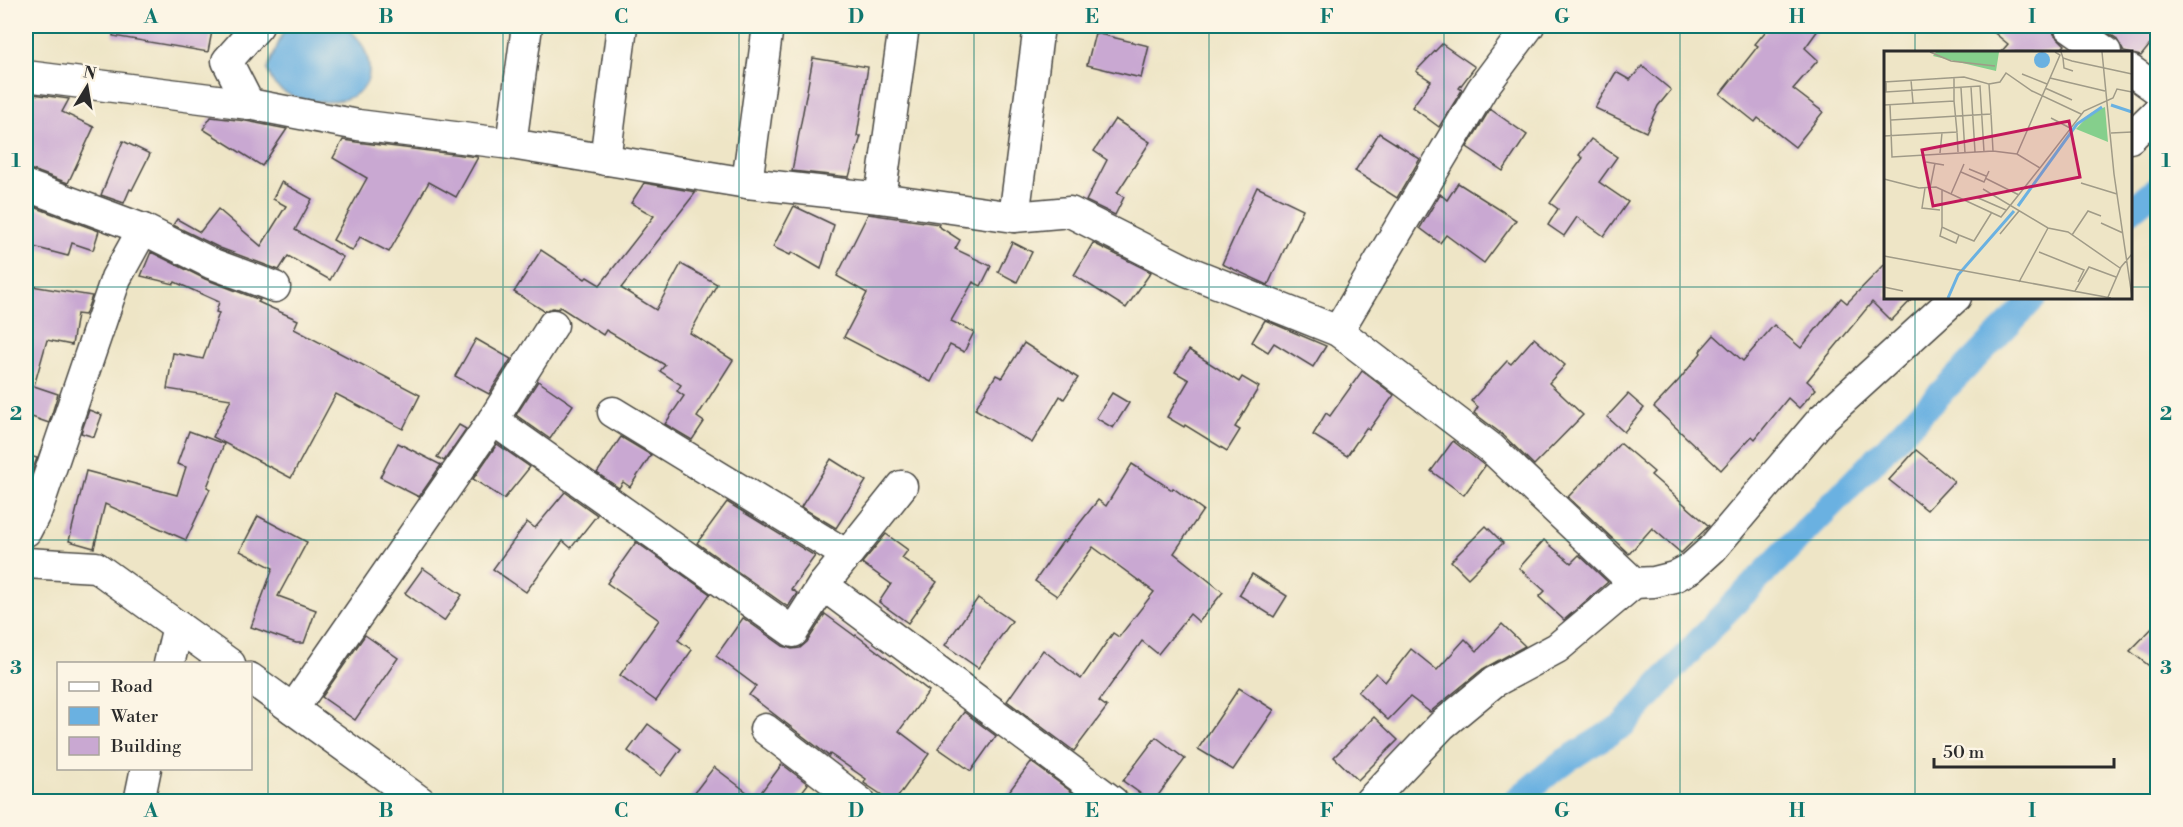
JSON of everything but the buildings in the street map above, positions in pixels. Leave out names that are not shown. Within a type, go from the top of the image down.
[{"type":"street","points":[[249,104],[227,61],[258,26]]},
{"type":"street","points":[[512,144],[527,26]]},
{"type":"street","points":[[604,160],[622,26]]},
{"type":"street","points":[[747,183],[768,26]]},
{"type":"street","points":[[880,198],[903,26]]},
{"type":"street","points":[[1014,217],[1040,26]]},
{"type":"street","points":[[1338,331],[1482,89],[1528,26]]},
{"type":"street","points":[[2069,26],[2105,51]]},
{"type":"street","points":[[2132,71],[2157,90]]},
{"type":"street","points":[[26,76],[249,104],[358,125],[512,144],[747,183],[880,198],[1014,217],[1070,212],[1187,271],[1338,331],[1491,448],[1634,583]]},
{"type":"street","points":[[2132,136],[2157,111]]},
{"type":"street","points":[[27,186],[143,229],[213,264],[274,287]]},
{"type":"street","points":[[26,531],[37,510],[116,278],[143,229]]},
{"type":"street","points":[[1369,801],[1442,725],[1494,682],[1557,648],[1634,583],[1654,582],[1674,577],[1698,562],[1712,549],[1823,418],[1955,298]]},
{"type":"street","points":[[294,709],[493,420],[553,325]]},
{"type":"street","points":[[614,412],[847,555]]},
{"type":"street","points":[[493,420],[794,632],[823,585],[902,486]]},
{"type":"street","points":[[26,563],[96,567],[229,662]]},
{"type":"street","points":[[823,585],[1113,801]]},
{"type":"street","points":[[169,662],[178,626]]},
{"type":"street","points":[[252,679],[421,801]]},
{"type":"street","points":[[765,729],[860,801]]},
{"type":"street","points":[[139,801],[146,770]]},
{"type":"water","points":[[331,25],[351,31],[358,38],[367,57],[369,67],[365,85],[350,97],[329,102],[305,100],[284,92],[276,86],[267,70],[288,26]]},
{"type":"waterway","points":[[2132,209],[2158,188]]},
{"type":"waterway","points":[[1514,802],[1560,764],[1623,725],[1718,620],[2034,298]]}]
